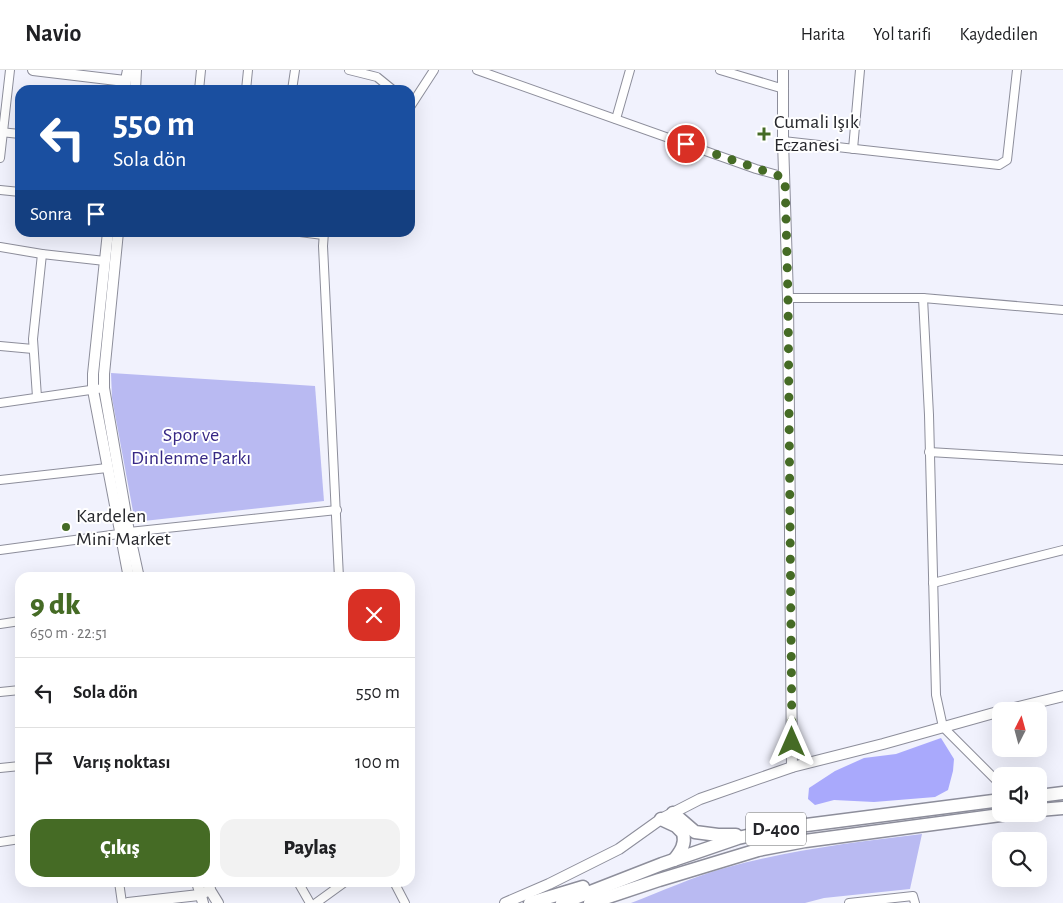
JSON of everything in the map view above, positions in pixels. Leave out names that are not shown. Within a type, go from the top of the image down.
[{"type":"highway","points":[[1047,795],[1063,794]]},
{"type":"highway","name":"D-400","points":[[562,903],[668,862],[749,836],[782,828],[992,801]]},
{"type":"highway","points":[[1047,809],[1063,808]]},
{"type":"highway","points":[[673,812],[695,832],[749,836]]},
{"type":"highway","name":"D-400","points":[[590,903],[659,880],[768,848],[825,838],[992,816]]},
{"type":"highway","points":[[530,903],[622,874],[668,862],[682,850],[684,844],[683,832],[676,826],[661,819]]},
{"type":"highway","points":[[608,903],[659,880]]},
{"type":"street","points":[[0,158],[10,70]]},
{"type":"street","points":[[33,70],[125,85],[128,70]]},
{"type":"street","points":[[135,85],[136,70]]},
{"type":"street","points":[[200,85],[201,70]]},
{"type":"street","points":[[246,85],[248,70]]},
{"type":"street","points":[[293,85],[295,70]]},
{"type":"street","points":[[349,70],[377,77],[387,85]]},
{"type":"street","points":[[415,99],[434,70]]},
{"type":"street","points":[[477,70],[785,178]]},
{"type":"street","points":[[616,119],[630,70]]},
{"type":"street","points":[[720,70],[784,89]]},
{"type":"street","points":[[783,70],[783,142],[788,298],[792,767]]},
{"type":"street","points":[[853,149],[860,70]]},
{"type":"street","points":[[783,142],[999,164],[1006,160],[1017,70]]},
{"type":"street","points":[[2,132],[15,133]]},
{"type":"street","points":[[0,190],[15,192]]},
{"type":"street","points":[[107,237],[93,374],[93,390],[107,468],[124,533],[137,572]]},
{"type":"street","points":[[118,237],[104,388],[128,572]]},
{"type":"street","points":[[324,237],[323,254],[339,572]]},
{"type":"street","points":[[0,247],[105,261]]},
{"type":"street","points":[[37,397],[33,349],[42,254]]},
{"type":"street","points":[[788,298],[923,298],[1063,310]]},
{"type":"street","points":[[923,298],[936,695],[943,727],[992,776]]},
{"type":"street","points":[[0,346],[33,349]]},
{"type":"street","points":[[0,402],[104,388]]},
{"type":"street","points":[[929,452],[1063,460]]},
{"type":"street","points":[[0,480],[107,468]]},
{"type":"street","points":[[0,550],[124,533],[337,510]]},
{"type":"street","points":[[933,583],[1063,550]]},
{"type":"street","points":[[0,624],[15,622]]},
{"type":"street","points":[[0,692],[15,690]]},
{"type":"street","points":[[1039,702],[1063,696]]},
{"type":"street","points":[[505,903],[619,849],[661,819],[700,799],[792,767],[992,714]]},
{"type":"street","points":[[0,768],[15,766]]},
{"type":"street","points":[[0,842],[15,840]]},
{"type":"street","points":[[119,887],[122,903]]},
{"type":"street","points":[[128,903],[201,899],[209,887]]},
{"type":"street","points":[[210,887],[218,903]]},
{"type":"street","points":[[301,887],[310,903]]},
{"type":"street","points":[[316,903],[338,887]]},
{"type":"street","points":[[397,887],[405,903]]},
{"type":"street","points":[[849,903],[914,896],[915,903]]},
{"type":"green space","name":"Spor ve Dinlenme Parkı","points":[[111,373],[315,386],[324,501],[135,522],[112,398]]},
{"type":"green space","points":[[922,834],[910,889],[824,898],[805,903],[631,903],[725,868],[774,856],[823,847]]},
{"type":"shaded area","points":[[941,738],[954,759],[953,771],[948,790],[935,797],[874,802],[834,800],[815,805],[808,799],[809,788],[835,771],[864,758],[896,754]]},
{"type":"place","name":"Cumali Işık Eczanesi","points":[[764,134]]},
{"type":"place","name":"Kardelen Mini Market","points":[[66,527]]},
{"type":"route","points":[[686,144],[785,178],[788,298],[792,742]]}]
